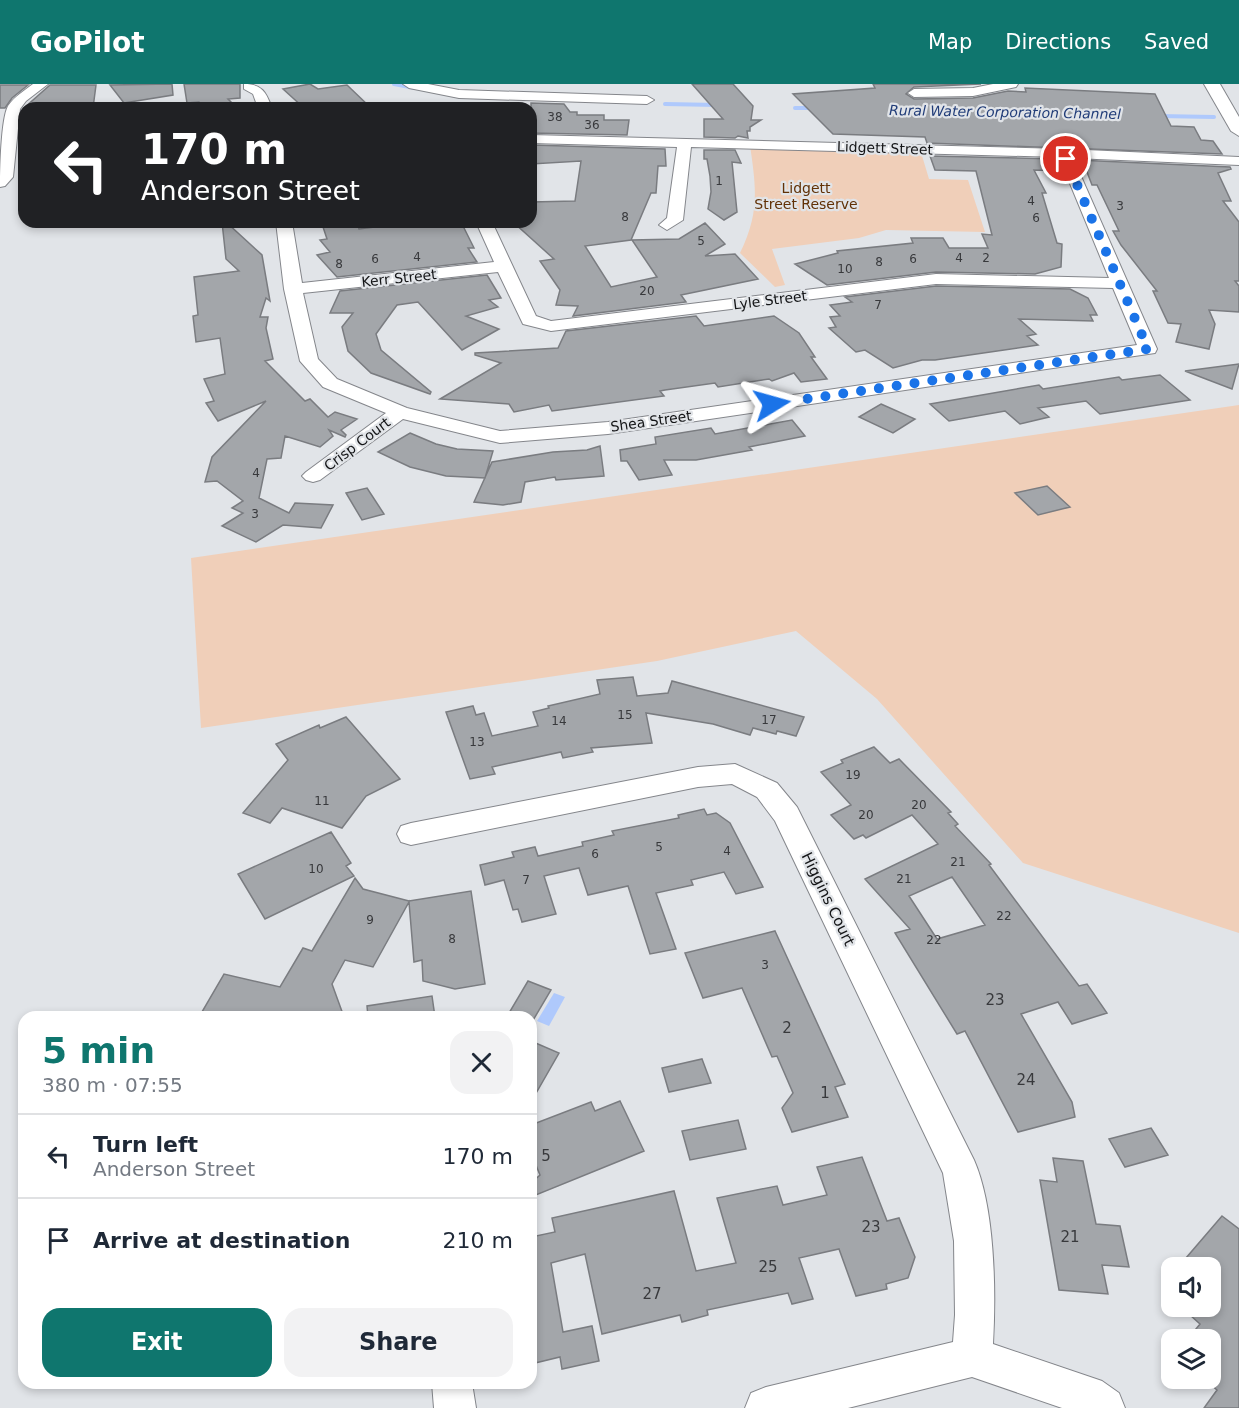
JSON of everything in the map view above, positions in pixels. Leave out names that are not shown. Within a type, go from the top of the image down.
[{"type":"main road","points":[[1212,84],[1238,129]]},
{"type":"street","points":[[0,183],[6,177],[17,136],[6,110],[42,84]]},
{"type":"street","points":[[409,84],[645,111]]},
{"type":"street","points":[[639,141],[649,92],[643,84]]},
{"type":"street","points":[[914,93],[974,92],[1012,84]]},
{"type":"street","points":[[249,86],[259,92],[263,102]]},
{"type":"street","name":"Lidgett Street","points":[[537,139],[1064,153],[1234,160]]},
{"type":"street","points":[[667,225],[675,220],[684,143]]},
{"type":"street","points":[[1064,153],[1120,283]]},
{"type":"street","points":[[1234,160],[1239,179]]},
{"type":"street","name":"Shea Street","points":[[285,228],[293,289],[309,361],[330,383],[400,412],[500,436],[608,428],[1148,349],[1120,283]]},
{"type":"street","points":[[487,228],[530,320],[539,323]]},
{"type":"street","name":"Kerr Street","points":[[293,289],[504,266]]},
{"type":"street","name":"Lyle Street","points":[[539,323],[551,326],[570,325],[936,279],[1120,283]]},
{"type":"street","points":[[521,337],[539,323]]},
{"type":"street","name":"Crisp Court","points":[[313,476],[400,412]]},
{"type":"street","name":"Higgins Court","points":[[411,834],[698,777],[735,774],[767,790],[787,815],[961,1172],[973,1241],[975,1315],[972,1357]]},
{"type":"street","points":[[766,1408],[972,1357],[1087,1396],[1104,1408]]},
{"type":"street","points":[[453,1389],[455,1408]]},
{"type":"green space","name":"Lidgett Street Reserve","points":[[750,145],[920,149],[929,179],[968,180],[985,232],[886,230],[859,238],[772,249],[785,285],[775,287],[740,253],[754,212],[755,187]]},
{"type":"green space","points":[[1239,405],[1239,933],[1023,863],[877,699],[796,631],[657,661],[201,728],[191,558]]},
{"type":"water","points":[[554,993],[565,997],[549,1026],[537,1021]]},
{"type":"building","points":[[172,84],[173,95],[123,102],[110,85]]},
{"type":"building","points":[[184,84],[240,84],[240,98],[228,99],[231,102],[187,102]]},
{"type":"building","points":[[310,84],[318,89],[347,85],[365,102],[297,102],[283,89]]},
{"type":"building","points":[[692,84],[733,84],[753,106],[751,120],[761,120],[750,127],[750,131],[747,131],[748,138],[704,137],[704,119],[723,119]]},
{"type":"building","points":[[873,84],[981,84],[914,87],[906,94],[914,99],[973,98],[1008,91],[1026,92],[1025,88],[1155,94],[1171,126],[1194,127],[1201,140],[1213,141],[1222,154],[927,143],[925,137],[833,134],[793,94],[875,88]]},
{"type":"building","points":[[0,85],[28,85],[12,98],[5,108],[0,108]]},
{"type":"building","points":[[50,85],[96,85],[94,102],[31,102]]},
{"type":"building","points":[[537,103],[564,104],[570,112],[577,112],[577,115],[604,115],[604,120],[629,120],[627,135],[537,133]]},
{"type":"building","points":[[537,145],[665,149],[666,166],[658,166],[656,193],[651,193],[631,240],[585,246],[611,287],[657,277],[632,240],[679,239],[705,223],[725,244],[705,256],[735,254],[758,279],[681,295],[686,302],[573,316],[578,306],[556,305],[560,290],[540,261],[554,259],[520,228],[537,228],[537,202],[575,201],[581,161],[537,164]]},
{"type":"building","points":[[704,150],[735,150],[741,163],[732,162],[737,212],[724,220],[708,209],[711,192],[710,176],[707,159],[704,159]]},
{"type":"building","points":[[930,156],[1057,159],[1062,171],[1034,170],[1046,193],[1042,193],[1057,243],[1062,244],[1061,267],[1035,274],[936,272],[827,285],[795,264],[838,253],[837,251],[913,243],[911,238],[943,238],[949,248],[988,248],[982,234],[992,235],[976,171],[935,170]]},
{"type":"building","points":[[1077,160],[1230,167],[1231,169],[1218,173],[1231,201],[1223,201],[1239,222],[1239,281],[1235,281],[1239,286],[1239,312],[1209,310],[1215,324],[1209,349],[1176,342],[1181,324],[1168,323],[1153,291],[1157,291],[1121,245],[1113,231],[1119,231],[1097,185],[1092,185],[1087,172],[1081,171]]},
{"type":"building","points":[[223,228],[233,228],[262,255],[270,301],[266,298],[260,317],[268,317],[266,328],[273,359],[265,361],[305,401],[310,399],[328,417],[335,412],[357,419],[341,430],[346,435],[345,437],[329,430],[333,436],[320,447],[285,436],[281,458],[267,459],[259,498],[289,513],[295,503],[333,505],[321,528],[283,525],[256,542],[222,526],[243,513],[232,508],[243,501],[217,481],[205,482],[212,457],[266,401],[218,421],[206,403],[214,401],[204,379],[225,374],[220,338],[196,342],[193,316],[198,315],[194,277],[239,271],[226,259]]},
{"type":"building","points":[[323,228],[464,228],[474,248],[468,248],[477,262],[337,277],[317,255],[330,252],[320,240],[327,239]]},
{"type":"building","points":[[487,275],[501,298],[489,300],[498,307],[466,316],[499,329],[462,350],[418,302],[397,305],[376,334],[381,350],[431,392],[430,394],[371,373],[348,351],[342,327],[353,313],[330,313],[340,291]]},
{"type":"building","points":[[936,286],[1070,289],[1088,298],[1097,315],[1090,315],[1093,321],[1019,319],[1036,334],[1027,336],[1038,345],[922,360],[893,368],[865,350],[856,352],[829,328],[836,327],[830,317],[840,316],[830,305],[852,302],[845,297]]},
{"type":"building","points":[[696,316],[704,326],[774,316],[799,333],[815,357],[811,357],[827,379],[801,382],[794,373],[772,381],[769,379],[718,387],[715,383],[660,391],[664,396],[552,411],[549,405],[514,412],[509,404],[440,399],[501,363],[475,355],[475,353],[558,348],[566,331]]},
{"type":"building","points":[[1239,364],[1232,389],[1185,371]]},
{"type":"building","points":[[1160,375],[1190,400],[1100,414],[1086,401],[1038,408],[1049,417],[1020,424],[1005,411],[949,421],[930,404],[1039,385],[1043,389],[1119,377],[1122,380]]},
{"type":"building","points":[[881,404],[915,419],[893,433],[859,417]]},
{"type":"building","points":[[792,420],[805,436],[749,447],[752,450],[696,460],[664,460],[672,475],[639,480],[627,461],[621,461],[620,450],[656,444],[655,437],[711,428],[715,434]]},
{"type":"building","points":[[410,433],[436,444],[457,449],[493,451],[485,478],[446,476],[410,467],[378,452]]},
{"type":"building","points":[[600,446],[604,476],[556,480],[555,477],[525,482],[521,502],[503,505],[474,502],[492,462],[553,452],[587,450]]},
{"type":"building","points":[[1047,486],[1070,507],[1038,515],[1015,493]]},
{"type":"building","points":[[367,488],[384,514],[362,520],[346,493]]},
{"type":"building","points":[[633,677],[637,696],[668,693],[672,681],[804,717],[796,736],[753,728],[750,735],[713,724],[646,713],[652,743],[591,748],[593,752],[563,758],[561,752],[492,767],[495,774],[470,779],[446,712],[473,706],[476,715],[484,713],[492,736],[538,726],[533,712],[549,708],[548,706],[600,694],[597,680]]},
{"type":"building","points":[[346,717],[400,779],[366,796],[342,828],[282,808],[270,823],[243,813],[288,760],[276,744],[319,725],[320,728]]},
{"type":"building","points":[[874,747],[890,763],[899,759],[951,812],[948,813],[958,824],[955,826],[991,864],[989,865],[1079,986],[1087,984],[1107,1013],[1072,1024],[1058,1002],[1021,1014],[1072,1102],[1075,1117],[1018,1132],[965,1031],[957,1034],[895,933],[910,929],[865,879],[938,844],[912,815],[866,838],[863,835],[854,839],[831,815],[851,805],[821,772],[843,763],[841,760]],"holes":[[[952,877],[985,925],[937,939],[909,896]]]},
{"type":"building","points":[[704,809],[707,815],[716,813],[730,823],[763,887],[736,894],[724,872],[691,880],[693,885],[656,893],[676,949],[650,954],[628,886],[588,895],[579,868],[544,876],[556,914],[522,922],[518,909],[513,910],[504,880],[485,885],[480,865],[514,857],[512,852],[535,847],[538,856],[583,846],[582,842],[614,835],[612,831],[679,818],[678,815]]},
{"type":"building","points":[[331,832],[351,863],[346,866],[354,876],[265,919],[238,874]]},
{"type":"building","points":[[355,878],[363,889],[409,901],[471,891],[485,984],[455,989],[423,981],[422,960],[414,962],[409,902],[373,967],[345,960],[332,984],[342,1011],[202,1011],[224,974],[280,987],[303,948],[312,951]]},
{"type":"building","points":[[775,931],[845,1084],[835,1087],[848,1117],[792,1132],[782,1108],[793,1093],[777,1056],[772,1057],[742,988],[703,998],[685,953]]},
{"type":"building","points":[[528,981],[551,990],[537,1014],[537,1011],[510,1011]]},
{"type":"building","points":[[432,996],[434,1011],[367,1011],[367,1006]]},
{"type":"building","points":[[537,1044],[559,1053],[537,1092]]},
{"type":"building","points":[[702,1059],[711,1083],[669,1092],[662,1068]]},
{"type":"building","points":[[620,1101],[644,1151],[537,1195],[537,1178],[540,1175],[537,1168],[537,1123],[591,1102],[595,1111]]},
{"type":"building","points":[[738,1120],[746,1149],[690,1160],[682,1131]]},
{"type":"building","points":[[1151,1128],[1168,1155],[1125,1167],[1109,1139]]},
{"type":"building","points":[[862,1157],[887,1221],[899,1218],[915,1257],[908,1278],[886,1284],[887,1289],[856,1296],[839,1249],[799,1258],[813,1299],[792,1304],[788,1293],[707,1310],[708,1315],[682,1322],[680,1315],[602,1334],[585,1254],[551,1263],[563,1332],[592,1326],[599,1361],[562,1369],[560,1357],[537,1363],[537,1236],[555,1232],[552,1218],[674,1191],[696,1271],[736,1263],[717,1198],[777,1186],[783,1205],[827,1195],[817,1167]]},
{"type":"building","points":[[1053,1158],[1083,1161],[1096,1224],[1120,1226],[1129,1267],[1102,1265],[1108,1294],[1059,1290],[1040,1180],[1057,1182]]},
{"type":"building","points":[[1222,1216],[1239,1229],[1239,1408],[1204,1408],[1216,1389],[1221,1389],[1221,1329],[1196,1329],[1200,1324],[1192,1317],[1221,1317],[1221,1257],[1187,1257]]},
{"type":"waterway","name":"Rural Water Corporation Channel","points":[[394,84],[415,88]]},
{"type":"waterway","name":"Rural Water Corporation Channel","points":[[665,104],[718,105]]},
{"type":"waterway","name":"Rural Water Corporation Channel","points":[[795,108],[815,108]]},
{"type":"waterway","name":"Rural Water Corporation Channel","points":[[1159,116],[1214,117]]},
{"type":"route","points":[[772,404],[1148,349],[1066,159]]}]
